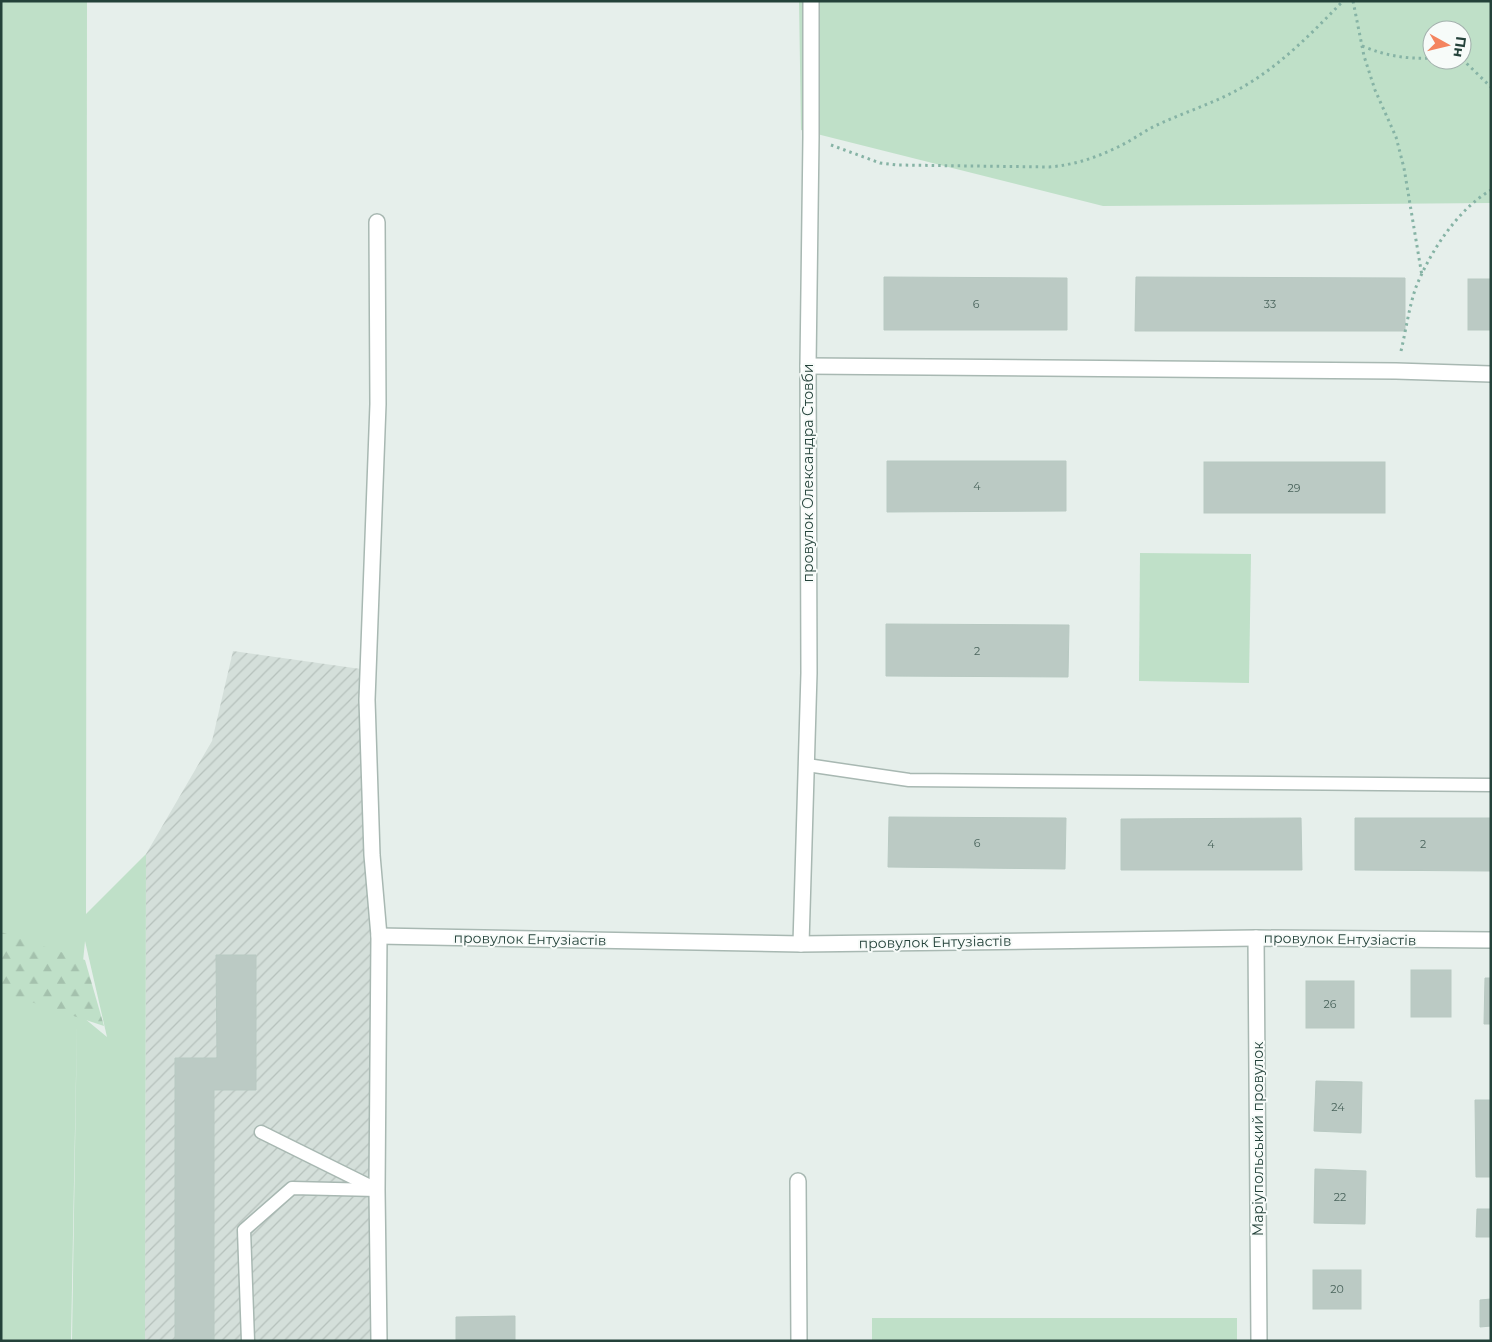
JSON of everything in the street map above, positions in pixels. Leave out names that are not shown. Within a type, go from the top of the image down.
[{"type":"street","name":"провулок Олександра Стовби","points":[[801,944],[809,673],[808,366],[811,1]]},
{"type":"street","points":[[377,222],[378,404],[367,700],[372,855],[378,936],[376,1190],[379,1341]]},
{"type":"street","points":[[808,366],[1396,371],[1491,374]]},
{"type":"street","name":"провулок Ентузіастів","points":[[378,936],[801,944],[1256,938],[1491,940]]},
{"type":"street","name":"Маріупольський провулок","points":[[1256,938],[1260,1341]]},
{"type":"street","points":[[798,1181],[798,1341]]},
{"type":"lane","points":[[807,766],[909,780],[1491,785]]},
{"type":"lane","points":[[261,1132],[376,1190]]},
{"type":"lane","points":[[248,1341],[244,1230],[292,1188],[376,1190]]},
{"type":"path","points":[[811,137],[880,163],[897,165],[1005,165],[1038,167],[1068,165],[1091,159],[1119,147],[1151,128],[1242,88],[1291,52],[1343,1]]},
{"type":"path","points":[[1353,1],[1362,46],[1375,90],[1396,138],[1404,168],[1422,276]]},
{"type":"path","points":[[1362,46],[1384,55],[1410,59],[1422,58]]},
{"type":"path","points":[[1472,69],[1491,87]]},
{"type":"path","points":[[1396,371],[1416,287],[1441,238],[1476,198],[1491,190]]},
{"type":"shaded area","points":[[233,651],[368,670],[379,1341],[145,1341],[146,854],[212,741]]},
{"type":"green space","points":[[1,1],[87,1],[86,914],[146,854],[145,1341],[72,1341],[77,1022],[71,1341],[1,1341]],"holes":[[[85,941],[107,1037],[78,1013]]]},
{"type":"green space","points":[[799,1],[1491,1],[1491,203],[1103,206],[801,130]]},
{"type":"green space","points":[[1140,553],[1251,554],[1249,683],[1139,681]]},
{"type":"green space","points":[[1,932],[85,960],[104,1026],[1,992]]},
{"type":"green space","points":[[872,1318],[1237,1318],[1237,1341],[872,1341]]},
{"type":"building","points":[[884,277],[1067,278],[1067,330],[884,330]]},
{"type":"building","points":[[1136,277],[1405,278],[1405,331],[1135,331]]},
{"type":"building","points":[[1468,279],[1491,279],[1491,330],[1468,330]]},
{"type":"building","points":[[887,461],[1066,461],[1066,511],[887,512]]},
{"type":"building","points":[[1204,462],[1385,462],[1385,513],[1204,513]]},
{"type":"building","points":[[886,624],[1069,625],[1068,677],[886,676]]},
{"type":"building","points":[[889,817],[1066,818],[1065,869],[888,867]]},
{"type":"building","points":[[1301,818],[1302,870],[1121,870],[1121,819]]},
{"type":"building","points":[[1355,818],[1491,818],[1491,871],[1355,870]]},
{"type":"building","points":[[216,955],[256,955],[256,1090],[214,1090],[214,1341],[175,1341],[175,1058],[217,1058]]},
{"type":"building","points":[[1411,970],[1451,970],[1451,1017],[1411,1017]]},
{"type":"building","points":[[1485,978],[1491,978],[1491,1024],[1484,1024]]},
{"type":"building","points":[[1306,981],[1354,981],[1354,1028],[1306,1028]]},
{"type":"building","points":[[1316,1081],[1362,1082],[1361,1133],[1314,1131]]},
{"type":"building","points":[[1475,1100],[1491,1100],[1491,1177],[1476,1177]]},
{"type":"building","points":[[1315,1169],[1366,1171],[1365,1224],[1314,1223]]},
{"type":"building","points":[[1477,1209],[1491,1209],[1491,1237],[1476,1237]]},
{"type":"building","points":[[1313,1270],[1361,1270],[1361,1309],[1313,1309]]},
{"type":"building","points":[[1491,1299],[1491,1326],[1480,1327],[1480,1300]]},
{"type":"building","points":[[515,1316],[515,1341],[456,1341],[456,1317]]}]
